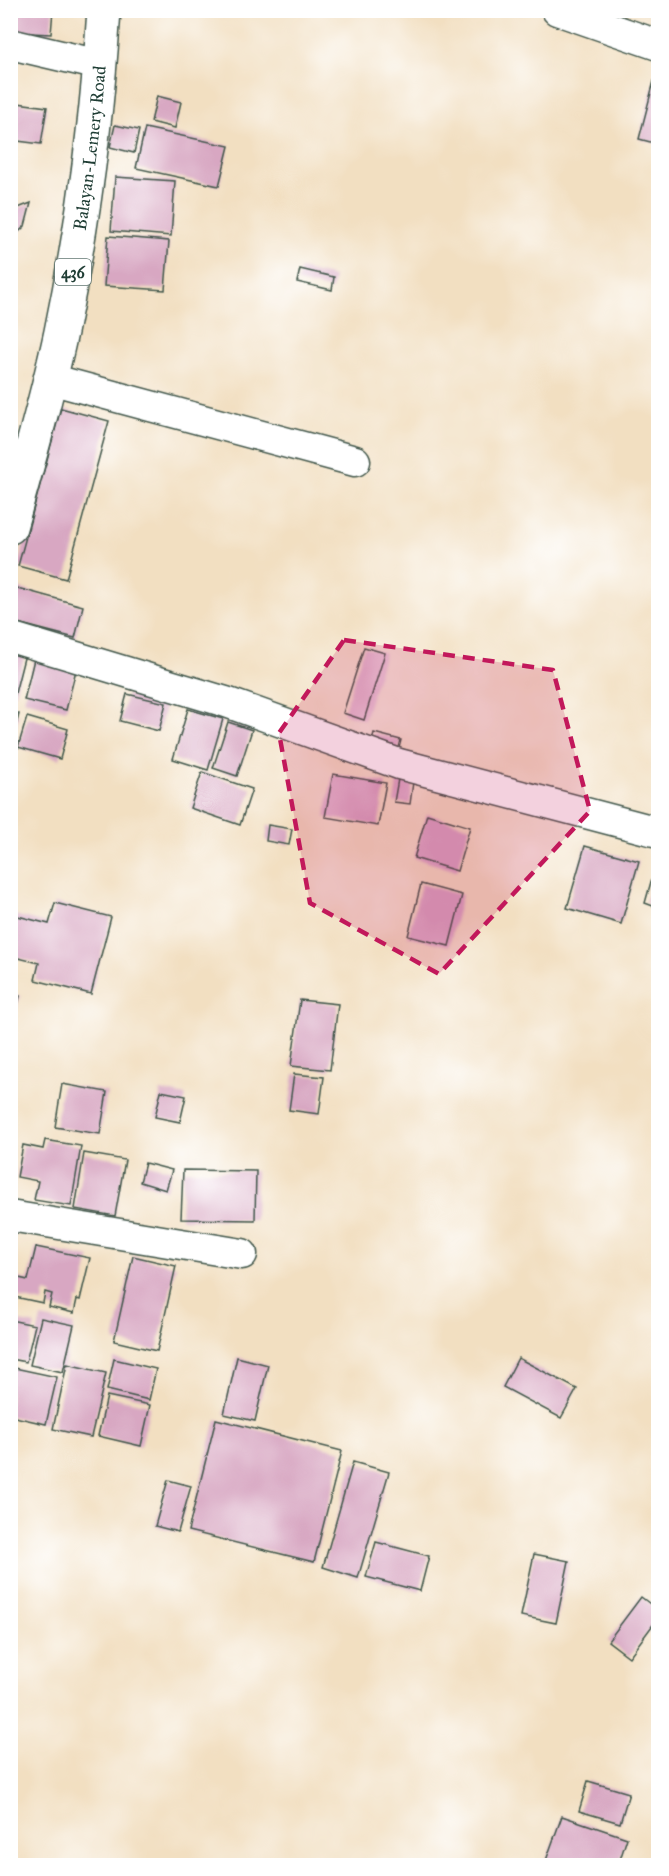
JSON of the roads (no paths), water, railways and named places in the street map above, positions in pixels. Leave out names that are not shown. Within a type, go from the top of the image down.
[{"type":"main road","name":"Balayan-Lemery Road","points":[[10,527],[50,379],[76,256],[100,65],[104,10]]},
{"type":"street","points":[[557,10],[658,45]]},
{"type":"street","points":[[10,44],[100,65]]},
{"type":"street","points":[[50,379],[355,461]]},
{"type":"street","points":[[10,637],[226,702],[399,764],[658,832]]},
{"type":"street","points":[[10,1216],[242,1254]]}]
